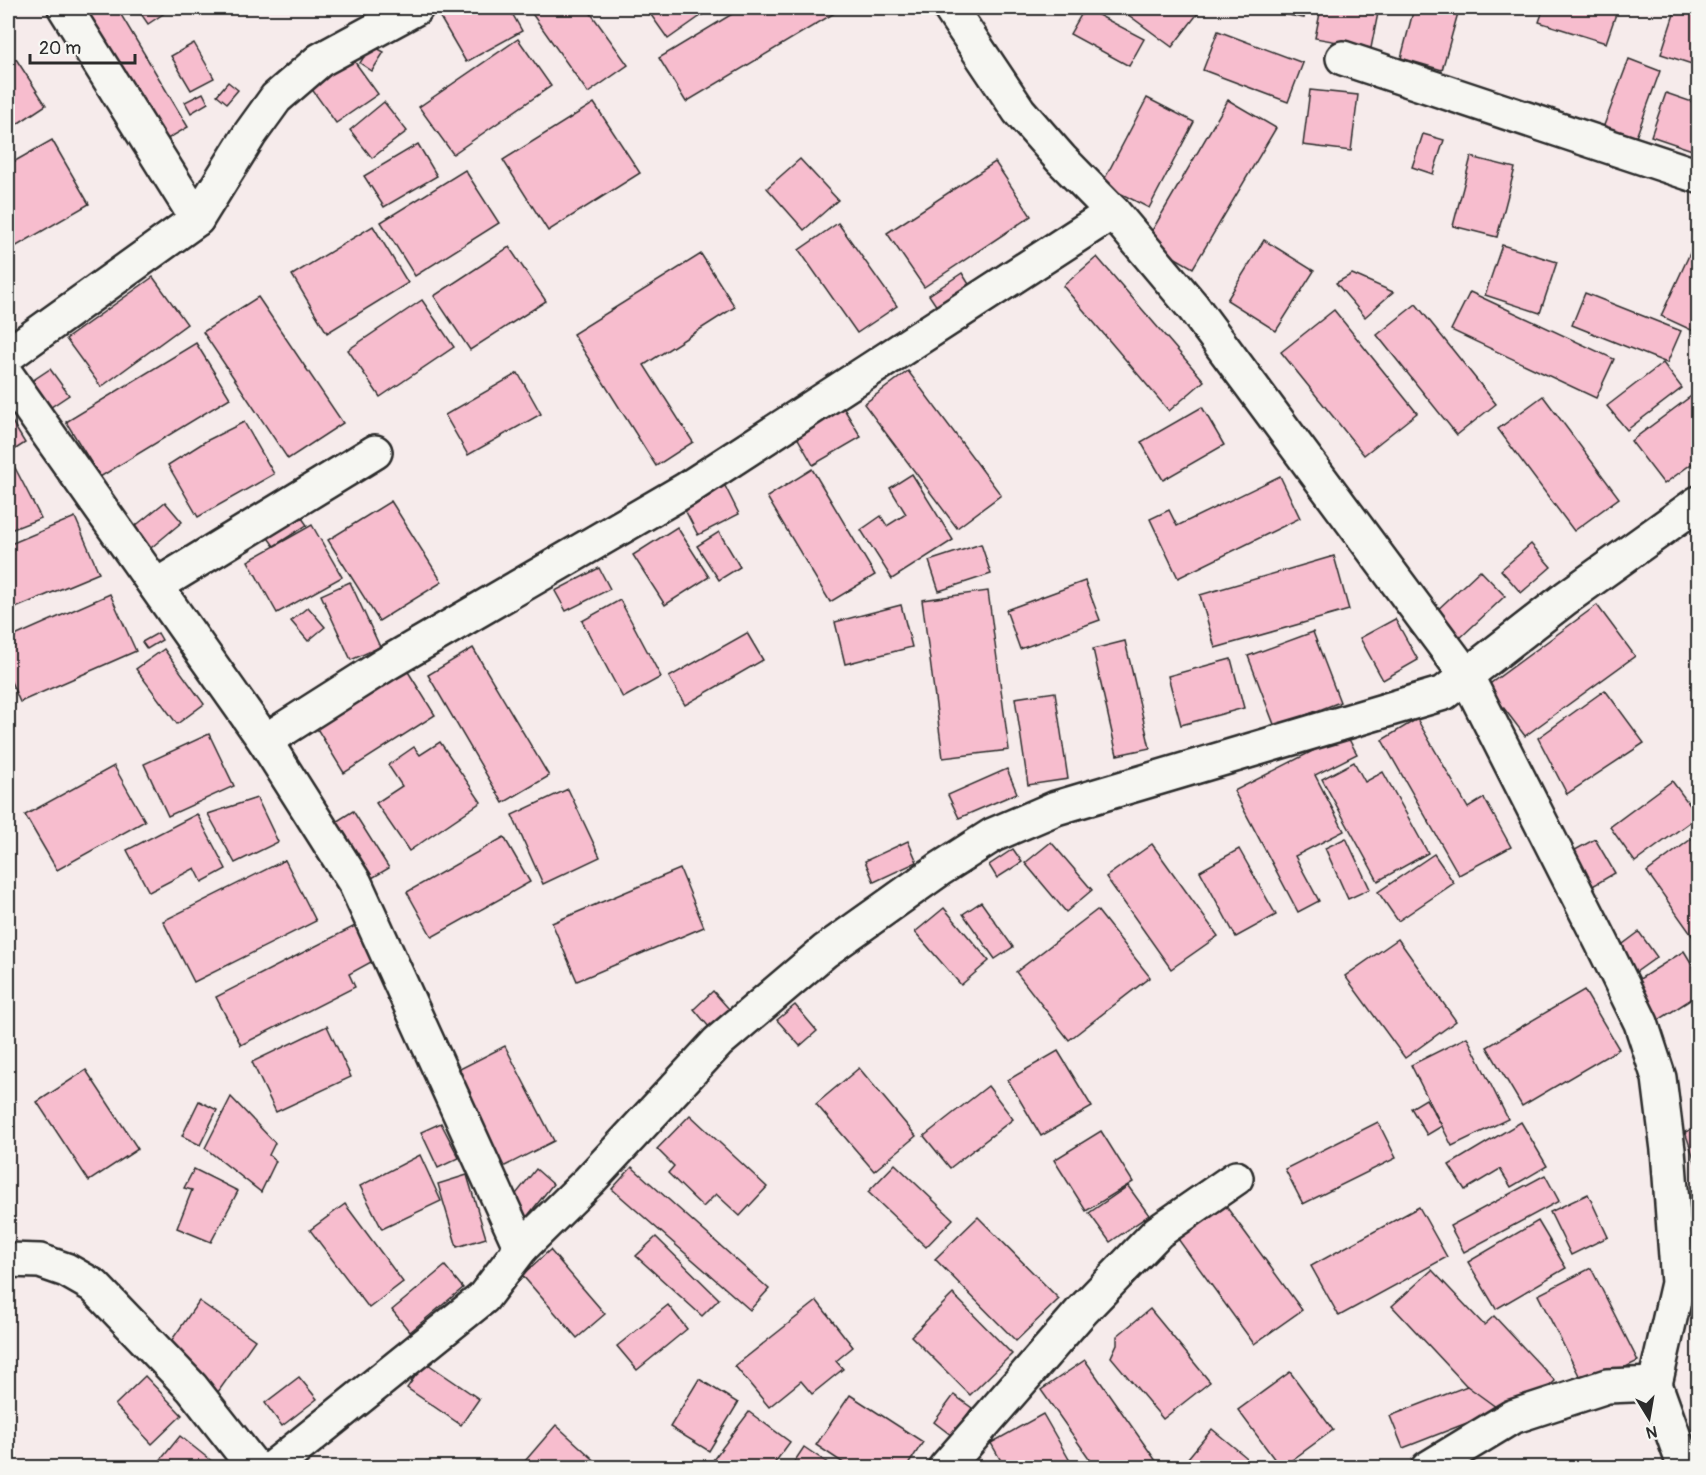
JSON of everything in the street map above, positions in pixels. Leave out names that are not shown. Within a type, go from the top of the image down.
[{"type":"street","points":[[65,8],[197,219]]},
{"type":"street","points":[[8,355],[197,219],[250,134],[276,98],[320,60],[416,8]]},
{"type":"street","points":[[950,8],[1019,111],[1061,159],[1113,212],[1194,307],[1466,675],[1641,1023],[1659,1078],[1688,1280],[1655,1384],[1685,1467]]},
{"type":"street","points":[[1343,58],[1698,176]]},
{"type":"street","points":[[265,741],[386,664],[685,490],[1113,212]]},
{"type":"street","points":[[8,377],[265,741],[355,883],[521,1248]]},
{"type":"street","points":[[156,586],[375,452]]},
{"type":"street","points":[[272,1467],[483,1298],[521,1248],[589,1181],[718,1042],[825,951],[940,869],[993,835],[1056,808],[1401,708],[1444,693],[1566,598],[1698,502]]},
{"type":"street","points":[[945,1467],[1080,1313],[1158,1232],[1236,1178]]},
{"type":"street","points":[[8,1260],[40,1261],[66,1270],[94,1286],[192,1388],[255,1467]]},
{"type":"street","points":[[1428,1467],[1512,1418],[1532,1410],[1607,1386],[1655,1384]]},
{"type":"building","points":[[84,8],[117,8],[188,127],[164,141]]},
{"type":"building","points":[[137,8],[172,8],[148,24]]},
{"type":"building","points":[[445,8],[509,8],[522,31],[466,62],[437,12]]},
{"type":"building","points":[[528,8],[587,8],[628,65],[588,93]]},
{"type":"building","points":[[646,8],[712,8],[668,39]]},
{"type":"building","points":[[742,8],[843,8],[686,102],[659,58]]},
{"type":"building","points":[[1085,8],[1144,39],[1129,66],[1070,34]]},
{"type":"building","points":[[1119,8],[1202,8],[1172,47]]},
{"type":"building","points":[[1253,8],[1306,8],[1304,18]]},
{"type":"building","points":[[1321,8],[1379,8],[1371,48],[1315,38]]},
{"type":"building","points":[[1414,8],[1437,8],[1458,13],[1442,70],[1401,58]]},
{"type":"building","points":[[1544,8],[1618,8],[1606,43],[1539,22]]},
{"type":"building","points":[[1676,8],[1698,10],[1698,66],[1661,54]]},
{"type":"building","points":[[1218,31],[1303,63],[1288,102],[1203,70]]},
{"type":"building","points":[[518,39],[551,86],[453,154],[419,107]]},
{"type":"building","points":[[194,43],[214,78],[191,90],[171,56]]},
{"type":"building","points":[[371,45],[384,52],[372,71],[360,63]]},
{"type":"building","points":[[352,58],[378,94],[336,123],[311,88]]},
{"type":"building","points":[[16,59],[46,105],[8,130],[8,64]]},
{"type":"building","points":[[1629,59],[1660,71],[1635,140],[1603,128]]},
{"type":"building","points":[[228,82],[238,90],[227,103],[217,95]]},
{"type":"building","points":[[1310,90],[1358,95],[1351,151],[1303,145]]},
{"type":"building","points":[[203,93],[208,103],[191,113],[185,102]]},
{"type":"building","points":[[1666,93],[1698,104],[1698,152],[1651,136]]},
{"type":"building","points":[[1147,98],[1194,122],[1149,208],[1102,184]]},
{"type":"building","points":[[1228,100],[1276,128],[1193,268],[1146,241]]},
{"type":"building","points":[[384,102],[407,131],[372,158],[350,130]]},
{"type":"building","points":[[594,103],[640,173],[548,231],[503,160]]},
{"type":"building","points":[[1423,134],[1444,140],[1433,174],[1412,167]]},
{"type":"building","points":[[52,140],[89,204],[8,251],[8,165]]},
{"type":"building","points":[[418,144],[437,176],[384,207],[364,176]]},
{"type":"building","points":[[1471,157],[1515,168],[1497,237],[1453,226]]},
{"type":"building","points":[[800,159],[838,200],[804,230],[767,188]]},
{"type":"building","points":[[995,162],[1031,216],[924,287],[887,233]]},
{"type":"building","points":[[465,170],[499,223],[415,276],[381,222]]},
{"type":"building","points":[[838,223],[897,306],[857,333],[799,250]]},
{"type":"building","points":[[373,226],[408,283],[327,333],[292,275]]},
{"type":"building","points":[[1698,238],[1698,333],[1661,316]]},
{"type":"building","points":[[1264,240],[1314,271],[1276,331],[1227,300]]},
{"type":"building","points":[[1502,245],[1557,262],[1540,313],[1485,295]]},
{"type":"building","points":[[509,247],[546,301],[470,350],[434,296]]},
{"type":"building","points":[[701,254],[735,307],[644,365],[693,442],[656,466],[573,334]]},
{"type":"building","points":[[1097,257],[1204,381],[1169,411],[1063,286]]},
{"type":"building","points":[[962,273],[972,289],[939,310],[929,295]]},
{"type":"building","points":[[1352,274],[1393,292],[1365,317],[1336,283]]},
{"type":"building","points":[[153,277],[187,324],[101,387],[66,339]]},
{"type":"building","points":[[1470,292],[1614,359],[1596,398],[1451,330]]},
{"type":"building","points":[[1585,293],[1681,331],[1667,363],[1572,325]]},
{"type":"building","points":[[258,297],[343,423],[288,459],[203,332]]},
{"type":"building","points":[[422,300],[454,347],[380,397],[348,350]]},
{"type":"building","points":[[1416,304],[1496,404],[1457,435],[1377,335]]},
{"type":"building","points":[[1334,310],[1417,413],[1364,455],[1281,352]]},
{"type":"building","points":[[196,343],[230,398],[100,477],[66,422]]},
{"type":"building","points":[[1663,363],[1682,388],[1627,430],[1607,406]]},
{"type":"building","points":[[50,369],[69,395],[51,407],[32,381]]},
{"type":"building","points":[[908,371],[1001,495],[957,528],[864,404]]},
{"type":"building","points":[[518,373],[541,414],[468,455],[445,415]]},
{"type":"building","points":[[1698,391],[1698,459],[1664,484],[1631,441]]},
{"type":"building","points":[[1543,396],[1619,498],[1574,531],[1498,429]]},
{"type":"building","points":[[843,407],[861,437],[813,465],[796,435]]},
{"type":"building","points":[[1202,407],[1224,445],[1163,480],[1141,442]]},
{"type":"building","points":[[8,415],[25,443],[8,454]]},
{"type":"building","points":[[244,422],[274,474],[198,517],[168,465],[206,441]]},
{"type":"building","points":[[12,462],[41,518],[8,531],[8,464]]},
{"type":"building","points":[[812,469],[875,575],[830,602],[767,497]]},
{"type":"building","points":[[912,474],[953,540],[892,579],[861,530],[881,516],[887,526],[906,514],[890,488]]},
{"type":"building","points":[[1280,476],[1300,518],[1178,578],[1150,519],[1169,510],[1177,526]]},
{"type":"building","points":[[724,484],[739,514],[698,535],[682,504]]},
{"type":"building","points":[[391,501],[442,582],[379,621],[328,540]]},
{"type":"building","points":[[165,502],[182,522],[146,552],[129,531]]},
{"type":"building","points":[[299,514],[307,525],[274,546],[266,535]]},
{"type":"building","points":[[75,517],[99,573],[8,611],[8,545]]},
{"type":"building","points":[[312,525],[342,577],[277,613],[248,561]]},
{"type":"building","points":[[677,527],[709,577],[665,605],[633,555]]},
{"type":"building","points":[[719,532],[740,567],[719,580],[697,546]]},
{"type":"building","points":[[981,544],[991,574],[939,591],[929,561]]},
{"type":"building","points":[[1531,544],[1551,567],[1521,593],[1501,570]]},
{"type":"building","points":[[1334,556],[1349,610],[1215,648],[1200,595]]},
{"type":"building","points":[[599,568],[610,589],[566,611],[555,591]]},
{"type":"building","points":[[1480,570],[1505,596],[1459,639],[1434,613]]},
{"type":"building","points":[[1085,581],[1100,620],[1020,649],[1006,610]]},
{"type":"building","points":[[350,582],[380,647],[351,660],[321,595]]},
{"type":"building","points":[[988,591],[1009,750],[943,758],[922,600]]},
{"type":"building","points":[[110,594],[136,651],[20,702],[8,675],[8,639]]},
{"type":"building","points":[[620,600],[661,677],[623,698],[582,621]]},
{"type":"building","points":[[901,605],[912,647],[845,664],[835,622]]},
{"type":"building","points":[[1597,605],[1635,656],[1525,736],[1487,686]]},
{"type":"building","points":[[308,607],[325,627],[308,641],[291,621]]},
{"type":"building","points":[[1395,619],[1418,660],[1383,680],[1360,638]]},
{"type":"building","points":[[1313,632],[1340,702],[1275,727],[1248,656]]},
{"type":"building","points":[[158,633],[162,640],[147,649],[142,642]]},
{"type":"building","points":[[747,633],[763,660],[685,705],[669,677]]},
{"type":"building","points":[[1125,641],[1150,748],[1117,755],[1093,649]]},
{"type":"building","points":[[473,648],[549,776],[503,803],[428,675]]},
{"type":"building","points":[[164,649],[204,704],[177,724],[136,669]]},
{"type":"building","points":[[1231,659],[1244,708],[1181,725],[1168,676]]},
{"type":"building","points":[[407,670],[435,715],[344,773],[316,727]]},
{"type":"building","points":[[1605,690],[1644,743],[1567,794],[1538,738]]},
{"type":"building","points":[[1055,692],[1068,779],[1028,785],[1015,698]]},
{"type":"building","points":[[1417,719],[1468,808],[1484,798],[1511,847],[1459,875],[1382,740]]},
{"type":"building","points":[[209,734],[234,786],[168,816],[144,764]]},
{"type":"building","points":[[1346,734],[1357,754],[1315,775],[1344,831],[1295,856],[1319,901],[1298,912],[1234,791]]},
{"type":"building","points":[[440,742],[481,802],[409,851],[376,803],[402,786],[388,765],[414,747],[420,755]]},
{"type":"building","points":[[1354,762],[1365,782],[1383,772],[1428,853],[1378,881],[1322,779]]},
{"type":"building","points":[[114,766],[145,821],[57,870],[25,815]]},
{"type":"building","points":[[1007,769],[1017,793],[959,818],[948,795]]},
{"type":"building","points":[[1672,781],[1698,816],[1635,862],[1610,827]]},
{"type":"building","points":[[568,789],[600,857],[543,884],[512,815]]},
{"type":"building","points":[[257,798],[278,842],[235,863],[208,814]]},
{"type":"building","points":[[353,811],[389,868],[367,881],[331,825]]},
{"type":"building","points":[[197,814],[226,869],[202,882],[195,868],[149,892],[127,850]]},
{"type":"building","points":[[1698,834],[1698,944],[1647,872]]},
{"type":"building","points":[[504,837],[530,882],[432,937],[407,892]]},
{"type":"building","points":[[1346,838],[1370,889],[1348,899],[1325,848]]},
{"type":"building","points":[[1595,839],[1615,873],[1586,890],[1566,855]]},
{"type":"building","points":[[908,841],[917,862],[874,882],[865,861]]},
{"type":"building","points":[[1051,842],[1092,890],[1066,912],[1025,863]]},
{"type":"building","points":[[1152,844],[1218,936],[1171,969],[1106,877]]},
{"type":"building","points":[[1013,849],[1022,862],[997,878],[989,865]]},
{"type":"building","points":[[1239,849],[1276,915],[1236,937],[1200,871]]},
{"type":"building","points":[[1434,854],[1454,883],[1398,921],[1378,892]]},
{"type":"building","points":[[285,860],[316,921],[194,982],[163,921]]},
{"type":"building","points":[[680,869],[704,927],[577,981],[552,923]]},
{"type":"building","points":[[981,902],[1013,947],[995,959],[963,914]]},
{"type":"building","points":[[944,908],[989,961],[961,985],[915,932]]},
{"type":"building","points":[[1097,910],[1150,977],[1069,1040],[1016,972]]},
{"type":"building","points":[[355,926],[373,961],[349,974],[355,987],[241,1045],[216,997]]},
{"type":"building","points":[[1639,932],[1657,957],[1629,977],[1611,953]]},
{"type":"building","points":[[1398,939],[1456,1021],[1405,1058],[1345,976]]},
{"type":"building","points":[[1684,951],[1698,974],[1698,995],[1654,1023],[1630,985]]},
{"type":"building","points":[[1584,990],[1619,1049],[1522,1106],[1487,1047]]},
{"type":"building","points":[[713,991],[729,1009],[709,1027],[694,1009]]},
{"type":"building","points":[[795,1005],[817,1031],[800,1046],[777,1020]]},
{"type":"building","points":[[327,1026],[351,1077],[276,1112],[252,1062]]},
{"type":"building","points":[[1467,1037],[1508,1119],[1452,1146],[1411,1065]]},
{"type":"building","points":[[505,1046],[554,1141],[501,1168],[452,1073]]},
{"type":"building","points":[[1058,1051],[1092,1107],[1041,1136],[1008,1080]]},
{"type":"building","points":[[859,1068],[916,1136],[874,1171],[816,1104]]},
{"type":"building","points":[[86,1070],[138,1149],[89,1181],[37,1102]]},
{"type":"building","points":[[988,1086],[1013,1119],[950,1168],[924,1136]]},
{"type":"building","points":[[231,1097],[275,1143],[269,1155],[276,1161],[261,1192],[205,1148]]},
{"type":"building","points":[[1426,1099],[1442,1126],[1427,1135],[1411,1108]]},
{"type":"building","points":[[199,1101],[217,1110],[200,1145],[182,1136]]},
{"type":"building","points":[[690,1115],[767,1187],[740,1216],[716,1194],[703,1207],[668,1173],[674,1166],[657,1149]]},
{"type":"building","points":[[1378,1122],[1396,1158],[1303,1204],[1285,1169]]},
{"type":"building","points":[[1521,1122],[1547,1166],[1511,1187],[1500,1169],[1465,1190],[1449,1165]]},
{"type":"building","points":[[441,1123],[459,1158],[438,1168],[421,1132]]},
{"type":"building","points":[[1698,1127],[1698,1170],[1685,1132]]},
{"type":"building","points":[[1101,1131],[1133,1182],[1086,1211],[1054,1160]]},
{"type":"building","points":[[420,1155],[441,1201],[382,1229],[360,1186]]},
{"type":"building","points":[[895,1164],[953,1219],[926,1247],[868,1192]]},
{"type":"building","points":[[632,1167],[769,1289],[750,1310],[612,1189]]},
{"type":"building","points":[[194,1169],[238,1191],[211,1242],[177,1228],[192,1190],[184,1188]]},
{"type":"building","points":[[536,1169],[553,1184],[526,1218],[508,1204]]},
{"type":"building","points":[[467,1175],[486,1238],[457,1247],[438,1184]]},
{"type":"building","points":[[1545,1175],[1559,1201],[1464,1252],[1450,1226]]},
{"type":"building","points":[[1128,1186],[1149,1215],[1110,1242],[1089,1213]]},
{"type":"building","points":[[1588,1194],[1608,1237],[1571,1255],[1550,1212]]},
{"type":"building","points":[[345,1204],[403,1282],[369,1308],[310,1230]]},
{"type":"building","points":[[1225,1205],[1302,1310],[1254,1344],[1178,1239]]},
{"type":"building","points":[[1419,1207],[1447,1257],[1339,1316],[1311,1266]]},
{"type":"building","points":[[978,1217],[1059,1299],[1016,1341],[935,1259]]},
{"type":"building","points":[[1538,1221],[1566,1268],[1496,1309],[1468,1262]]},
{"type":"building","points":[[656,1237],[719,1299],[702,1316],[636,1256]]},
{"type":"building","points":[[550,1250],[605,1314],[577,1338],[522,1275]]},
{"type":"building","points":[[445,1266],[463,1288],[410,1332],[392,1310]]},
{"type":"building","points":[[1591,1268],[1638,1361],[1585,1387],[1538,1295]]},
{"type":"building","points":[[1432,1270],[1484,1325],[1494,1316],[1555,1381],[1505,1427],[1392,1306]]},
{"type":"building","points":[[953,1294],[1012,1354],[970,1395],[911,1336]]},
{"type":"building","points":[[199,1301],[255,1340],[218,1392],[162,1354]]},
{"type":"building","points":[[817,1301],[853,1347],[836,1361],[843,1369],[812,1394],[801,1381],[769,1407],[735,1366]]},
{"type":"building","points":[[668,1305],[687,1329],[637,1370],[617,1346]]},
{"type":"building","points":[[1150,1309],[1210,1382],[1163,1419],[1111,1357],[1117,1344],[1117,1336]]},
{"type":"building","points":[[1085,1360],[1161,1468],[1096,1468],[1041,1390]]},
{"type":"building","points":[[425,1362],[479,1399],[461,1425],[407,1388]]},
{"type":"building","points":[[1290,1372],[1333,1430],[1281,1468],[1238,1410]]},
{"type":"building","points":[[145,1376],[182,1415],[152,1444],[115,1405]]},
{"type":"building","points":[[299,1377],[317,1399],[282,1426],[265,1403]]},
{"type":"building","points":[[699,1379],[738,1403],[709,1451],[670,1427]]},
{"type":"building","points":[[1467,1386],[1500,1410],[1403,1448],[1390,1416]]},
{"type":"building","points":[[850,1395],[923,1442],[906,1468],[851,1468],[816,1445]]},
{"type":"building","points":[[954,1395],[972,1408],[952,1436],[934,1422]]},
{"type":"building","points":[[749,1412],[790,1442],[771,1468],[724,1468],[713,1460]]},
{"type":"building","points":[[1043,1414],[1074,1468],[1005,1468],[991,1443]]},
{"type":"building","points":[[556,1425],[603,1468],[519,1468]]},
{"type":"building","points":[[1212,1429],[1246,1457],[1237,1468],[1187,1468],[1183,1464]]},
{"type":"building","points":[[180,1436],[214,1463],[210,1468],[154,1468]]},
{"type":"building","points":[[804,1447],[835,1468],[790,1468]]}]
